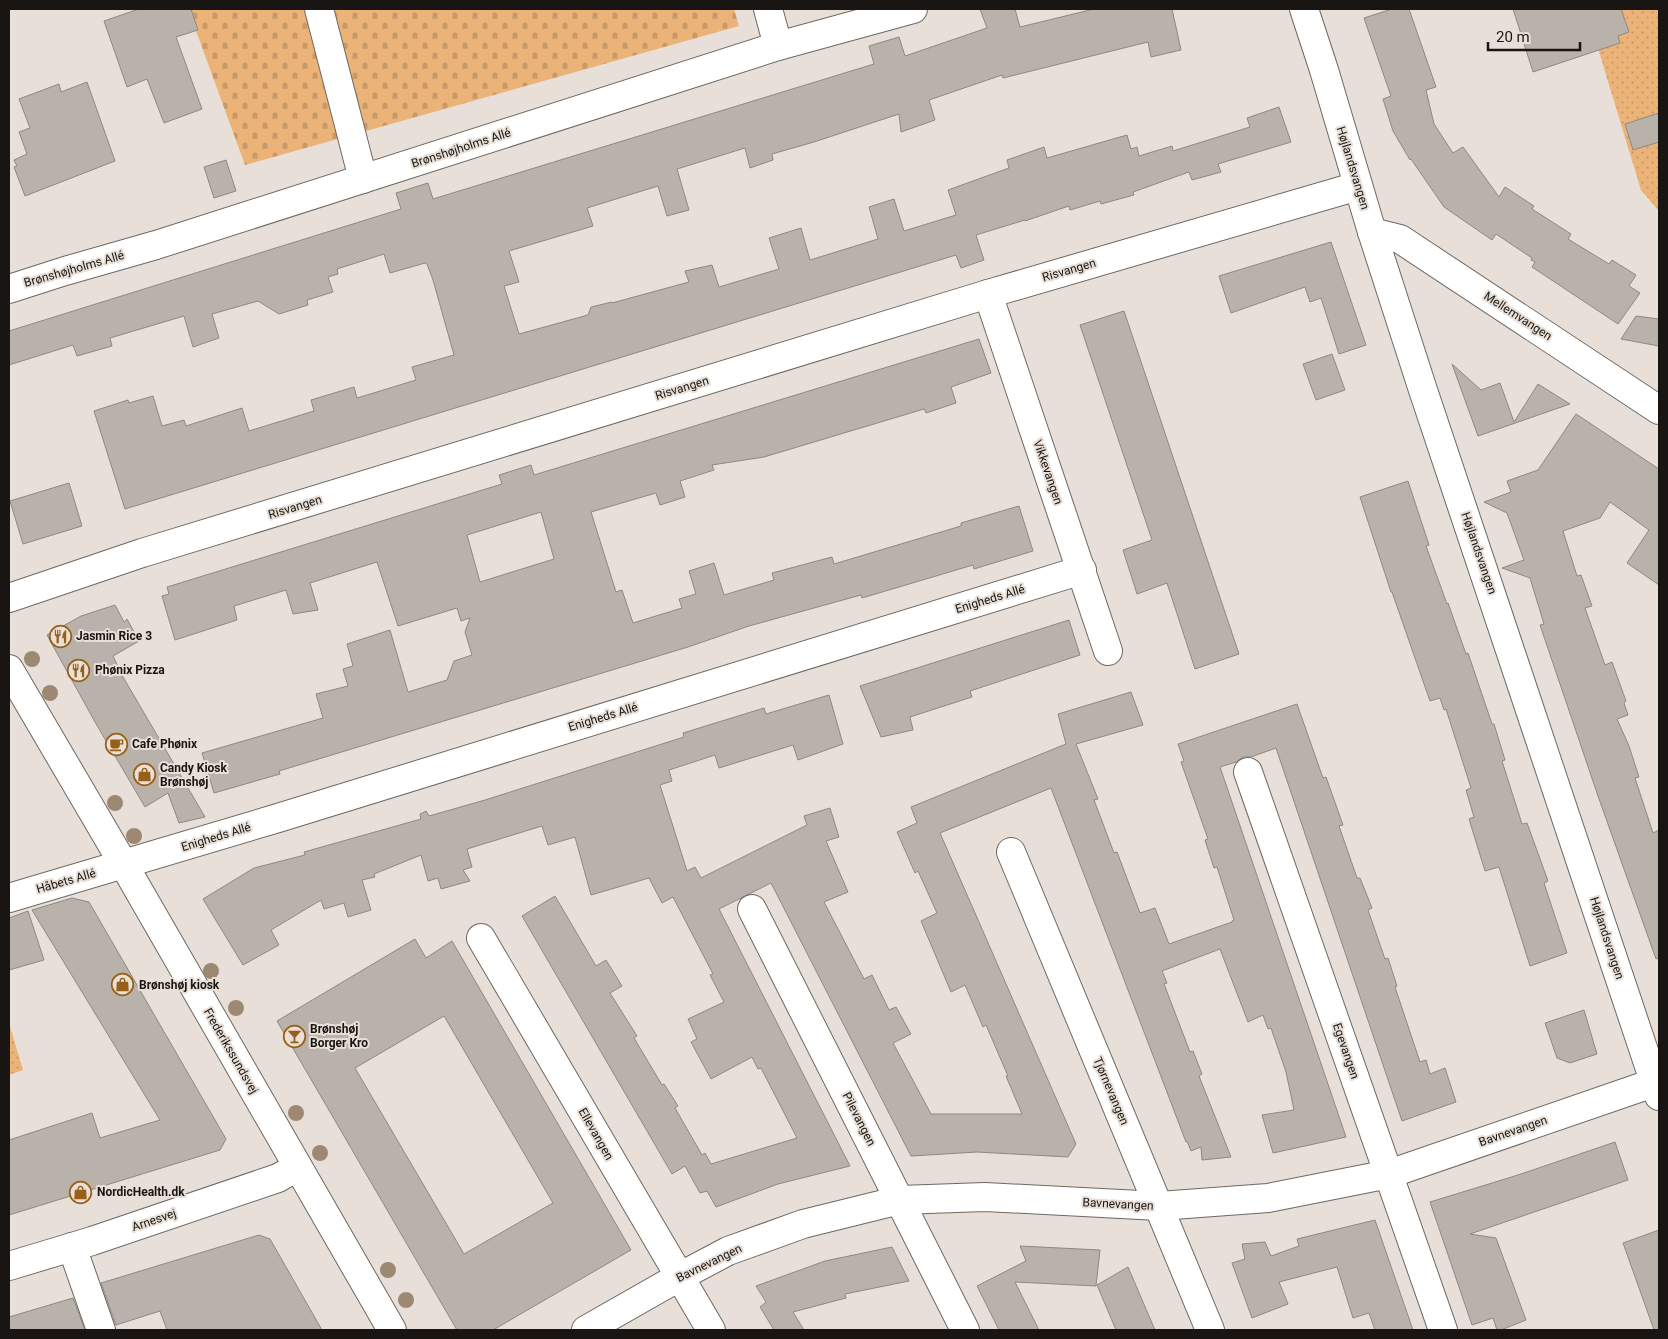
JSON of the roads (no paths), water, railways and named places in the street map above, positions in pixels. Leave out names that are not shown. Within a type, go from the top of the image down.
[{"type":"street","points":[[319,9],[363,179]]},
{"type":"street","points":[[768,9],[778,46]]},
{"type":"street","name":"Brønshøjholms Allé","points":[[9,289],[156,245],[778,46],[913,9]]},
{"type":"street","name":"Højlandsvangen","points":[[1304,9],[1372,232],[1658,1087]]},
{"type":"street","name":"Risvangen","points":[[9,598],[142,553],[988,294],[1358,186]]},
{"type":"street","name":"Mellemvangen","points":[[1372,232],[1400,239],[1659,410]]},
{"type":"street","name":"Vikkevangen","points":[[988,294],[1108,651]]},
{"type":"street","name":"Enigheds Allé","points":[[124,865],[1082,570]]},
{"type":"street","name":"Frederikssundsvej","points":[[9,669],[392,1330]]},
{"type":"street","name":"Egevangen","points":[[1248,772],[1443,1330]]},
{"type":"street","name":"Tjørnevangen","points":[[1012,852],[1210,1330]]},
{"type":"street","name":"Håbets Allé","points":[[9,898],[124,865]]},
{"type":"street","name":"Pilevangen","points":[[752,909],[966,1330]]},
{"type":"street","name":"Ellevangen","points":[[481,938],[711,1330]]},
{"type":"street","name":"Bavnevangen","points":[[586,1330],[728,1251],[803,1224],[900,1200],[985,1197],[1159,1206],[1268,1198],[1388,1174],[1658,1087]]},
{"type":"street","name":"Arnesvej","points":[[9,1266],[72,1247],[278,1178],[297,1167]]},
{"type":"street","points":[[72,1247],[101,1330]]},
{"type":"place","name":"Jasmin Rice 3","points":[[60,636]]},
{"type":"place","name":"Phønix Pizza","points":[[79,670]]},
{"type":"place","name":"Cafe Phønix","points":[[116,744]]},
{"type":"place","name":"Candy Kiosk Brønshøj","points":[[144,775]]},
{"type":"place","name":"Brønshøj kiosk","points":[[123,985]]},
{"type":"place","name":"Brønshøj Borger Kro","points":[[294,1036]]},
{"type":"place","name":"NordicHealth.dk","points":[[81,1192]]}]
